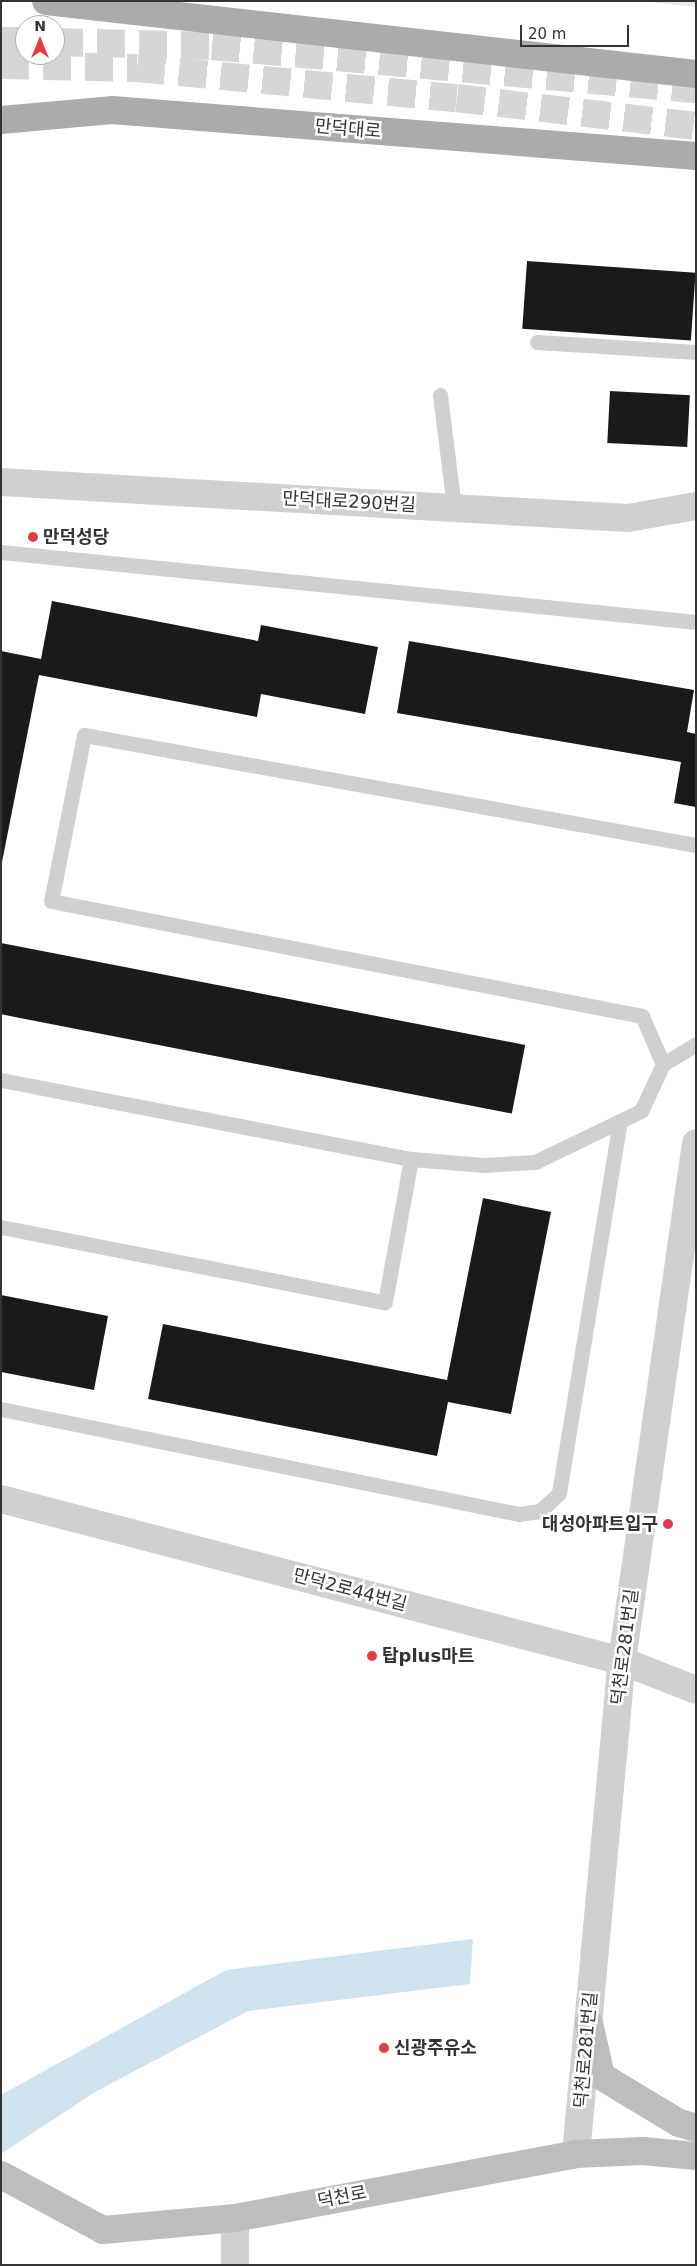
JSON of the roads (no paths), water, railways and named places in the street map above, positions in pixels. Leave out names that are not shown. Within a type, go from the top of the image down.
[{"type":"main road","points":[[46,1],[696,74]]},
{"type":"main road","name":"만덕대로","points":[[1,120],[112,110],[696,156]]},
{"type":"main road","points":[[589,2023],[601,2076],[679,2123],[696,2128]]},
{"type":"main road","name":"덕천로","points":[[10,2180],[103,2230],[235,2218],[576,2154],[643,2151],[696,2156]]},
{"type":"street","name":"만덕대로290번길","points":[[1,482],[628,518],[696,506]]},
{"type":"street","name":"덕천로281번길","points":[[576,2154],[622,1661],[690,1217],[696,1143]]},
{"type":"street","name":"만덕2로44번길","points":[[1,1499],[622,1661],[696,1690]]},
{"type":"street","points":[[235,2218],[235,2265]]},
{"type":"lane","points":[[537,342],[696,352]]},
{"type":"lane","points":[[440,395],[454,508]]},
{"type":"lane","points":[[1,552],[696,622]]},
{"type":"lane","points":[[663,1064],[642,1016],[51,901],[84,735],[696,845]]},
{"type":"lane","points":[[1,1080],[411,1159],[484,1165],[536,1162],[641,1111],[663,1064],[696,1044]]},
{"type":"lane","points":[[1,1409],[519,1514],[540,1511],[559,1493],[620,1121]]},
{"type":"lane","points":[[1,1227],[385,1302],[411,1159]]},
{"type":"water","points":[[473,1939],[470,1984],[248,2011],[95,2092],[1,2154],[1,2095],[226,1970]]},
{"type":"tunnel","points":[[1,41],[15,41]]},
{"type":"tunnel","points":[[65,42],[212,46],[696,89]]},
{"type":"tunnel","points":[[1,65],[137,68],[457,98],[696,126]]},
{"type":"place","name":"만덕성당","points":[[33,537]]},
{"type":"place","name":"대성아파트입구","points":[[668,1524]]},
{"type":"place","name":"탑plus마트","points":[[372,1656]]},
{"type":"place","name":"신광주유소","points":[[384,2048]]}]
